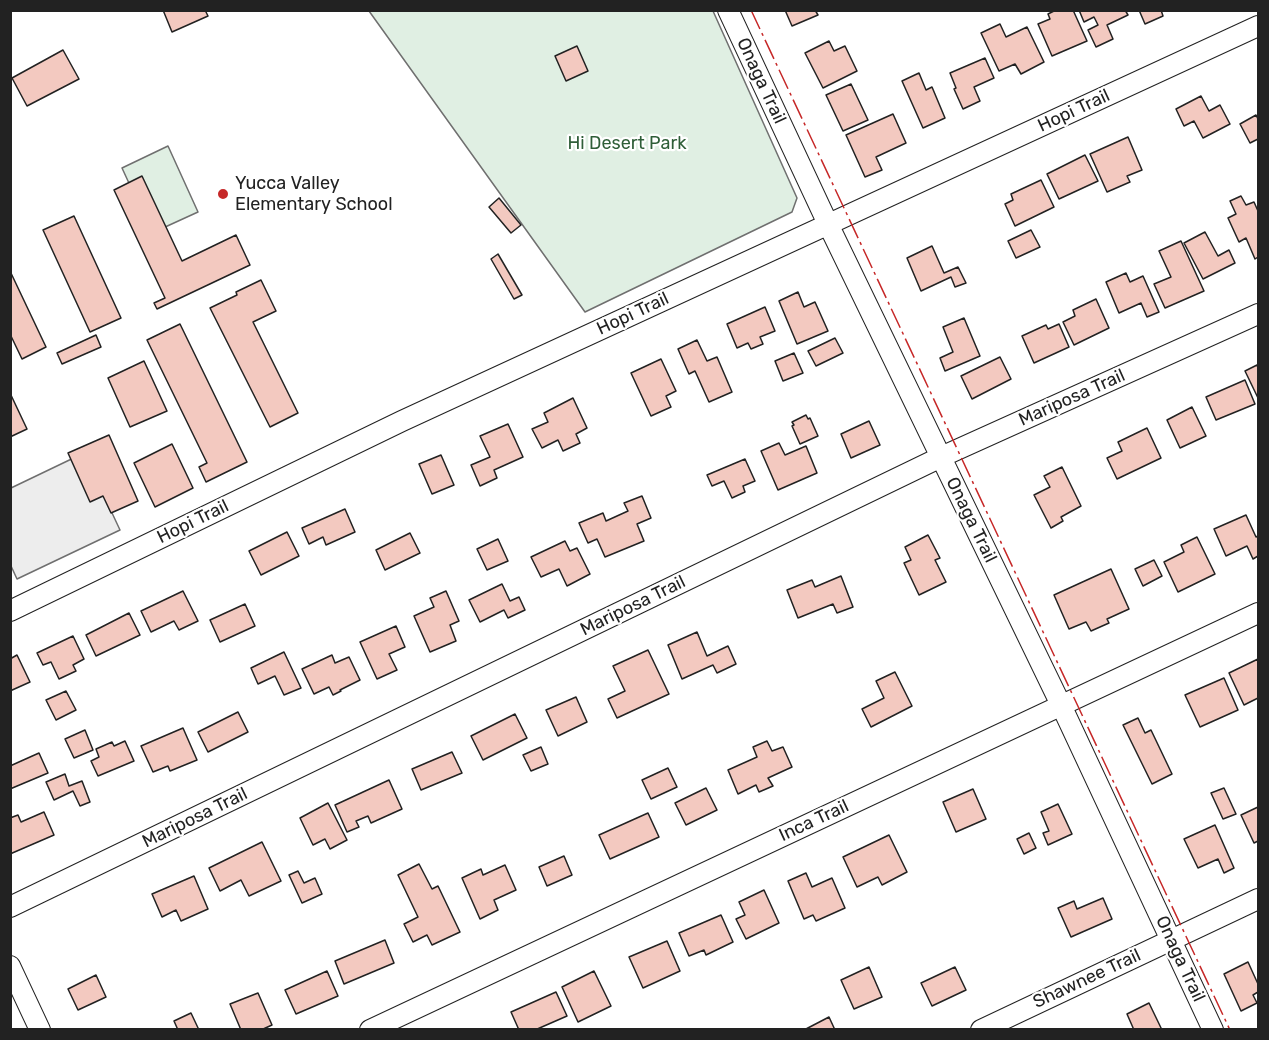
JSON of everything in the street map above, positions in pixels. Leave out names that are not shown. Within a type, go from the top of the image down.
[{"type":"street","name":"Onaga Trail","points":[[728,10],[828,224],[1061,705],[1213,1029]]},
{"type":"street","name":"Hopi Trail","points":[[10,610],[402,421],[1258,27]]},
{"type":"street","name":"Mariposa Trail","points":[[10,907],[941,458],[1258,314]]},
{"type":"street","name":"Inca Trail","points":[[370,1029],[1258,613]]},
{"type":"street","name":"Shawnee Trail","points":[[981,1029],[1258,899]]},
{"type":"street","points":[[10,966],[40,1029]]},
{"type":"green space","name":"Hi Desert Park","points":[[369,11],[713,11],[797,198],[792,212],[585,312]]},
{"type":"green space","points":[[168,146],[198,212],[152,233],[122,168]]},
{"type":"shaded area","points":[[84,453],[120,530],[17,579],[11,566],[11,488]]},
{"type":"building","points":[[163,10],[205,10],[208,16],[172,32]]},
{"type":"building","points":[[785,10],[815,10],[818,15],[792,26]]},
{"type":"building","points":[[1056,10],[1073,10],[1087,41],[1052,56],[1038,24],[1050,19],[1048,14]]},
{"type":"building","points":[[1079,10],[1125,10],[1128,15],[1107,25],[1113,39],[1096,47],[1088,30],[1098,25],[1094,17],[1084,22]]},
{"type":"building","points":[[1139,10],[1161,10],[1163,16],[1145,24]]},
{"type":"building","points":[[1000,24],[1006,37],[1027,27],[1044,62],[1021,74],[1015,64],[999,71],[981,33]]},
{"type":"building","points":[[829,41],[834,51],[845,46],[857,71],[823,88],[805,53]]},
{"type":"building","points":[[577,46],[588,71],[566,81],[555,56]]},
{"type":"building","points":[[63,50],[79,79],[27,106],[12,78]]},
{"type":"building","points":[[985,58],[994,78],[974,87],[980,101],[963,109],[950,73]]},
{"type":"building","points":[[919,73],[926,90],[932,87],[945,118],[923,128],[902,81]]},
{"type":"building","points":[[851,84],[868,120],[843,131],[826,95]]},
{"type":"building","points":[[1201,96],[1209,111],[1220,105],[1230,124],[1203,138],[1194,121],[1184,126],[1176,109]]},
{"type":"building","points":[[893,114],[906,143],[876,157],[882,170],[865,177],[846,135]]},
{"type":"building","points":[[1256,115],[1258,139],[1250,143],[1240,124]]},
{"type":"building","points":[[1128,137],[1142,170],[1127,176],[1130,182],[1107,192],[1090,154]]},
{"type":"building","points":[[1085,155],[1098,181],[1059,199],[1047,174]]},
{"type":"building","points":[[142,176],[182,261],[236,235],[250,265],[157,309],[154,303],[165,298],[114,190]]},
{"type":"building","points":[[1041,180],[1054,207],[1015,226],[1005,204],[1013,200],[1011,194]]},
{"type":"building","points":[[1241,196],[1246,205],[1254,202],[1258,211],[1258,257],[1255,259],[1246,238],[1239,242],[1228,218],[1236,214],[1230,201]]},
{"type":"building","points":[[499,198],[521,225],[511,233],[489,207]]},
{"type":"building","points":[[74,216],[121,318],[90,332],[43,230]]},
{"type":"building","points":[[1031,230],[1040,247],[1016,258],[1008,241]]},
{"type":"building","points":[[1205,232],[1218,256],[1229,250],[1235,263],[1203,279],[1184,243]]},
{"type":"building","points":[[1181,241],[1204,291],[1165,308],[1154,284],[1171,277],[1159,251]]},
{"type":"building","points":[[932,246],[944,273],[958,267],[966,283],[955,287],[951,277],[921,291],[907,258]]},
{"type":"building","points":[[498,254],[522,295],[514,299],[491,259]]},
{"type":"building","points":[[10,271],[46,347],[22,359],[10,334]]},
{"type":"building","points":[[1126,273],[1130,282],[1143,276],[1159,312],[1147,317],[1141,303],[1119,313],[1106,282]]},
{"type":"building","points":[[261,280],[276,311],[253,322],[298,413],[270,427],[210,308]]},
{"type":"building","points":[[798,292],[804,307],[815,302],[828,331],[797,344],[779,301]]},
{"type":"building","points":[[1096,299],[1109,328],[1074,345],[1063,322],[1075,316],[1073,310]]},
{"type":"building","points":[[765,307],[775,331],[760,337],[763,344],[751,349],[748,343],[737,348],[727,324]]},
{"type":"building","points":[[964,318],[980,356],[945,371],[940,358],[953,352],[943,327]]},
{"type":"building","points":[[180,324],[247,462],[206,482],[199,467],[207,463],[147,340]]},
{"type":"building","points":[[1059,324],[1069,347],[1034,363],[1022,336],[1046,325],[1048,329]]},
{"type":"building","points":[[96,335],[101,347],[62,364],[57,353]]},
{"type":"building","points":[[835,338],[843,353],[816,366],[808,351]]},
{"type":"building","points":[[697,340],[707,361],[717,357],[732,392],[709,402],[695,371],[689,374],[678,349]]},
{"type":"building","points":[[794,353],[803,373],[783,381],[775,361]]},
{"type":"building","points":[[1000,357],[1011,379],[972,399],[961,376]]},
{"type":"building","points":[[661,359],[676,391],[666,396],[671,407],[651,416],[631,373]]},
{"type":"building","points":[[144,361],[167,411],[130,427],[108,378]]},
{"type":"building","points":[[1257,365],[1258,368],[1258,398],[1245,371]]},
{"type":"building","points":[[1245,380],[1255,404],[1216,420],[1206,397]]},
{"type":"building","points":[[10,393],[27,429],[10,437]]},
{"type":"building","points":[[573,398],[587,428],[576,434],[580,443],[563,451],[558,440],[542,448],[532,429],[548,422],[544,413]]},
{"type":"building","points":[[1192,407],[1206,436],[1180,448],[1167,420]]},
{"type":"building","points":[[806,415],[808,419],[810,418],[818,436],[800,444],[792,422]]},
{"type":"building","points":[[869,421],[880,445],[851,458],[841,434]]},
{"type":"building","points":[[508,424],[523,457],[494,470],[497,478],[480,486],[471,465],[490,457],[480,436]]},
{"type":"building","points":[[1147,428],[1161,458],[1117,479],[1107,458],[1122,451],[1118,442]]},
{"type":"building","points":[[109,435],[138,501],[111,513],[103,496],[90,502],[68,453]]},
{"type":"building","points":[[779,443],[785,455],[806,446],[817,473],[778,490],[761,451]]},
{"type":"building","points":[[172,444],[193,488],[155,507],[134,463]]},
{"type":"building","points":[[441,455],[454,485],[432,494],[419,464]]},
{"type":"building","points":[[745,459],[755,481],[743,486],[745,492],[732,498],[724,481],[712,486],[707,475]]},
{"type":"building","points":[[1062,467],[1081,506],[1061,517],[1063,521],[1051,528],[1034,495],[1050,487],[1044,476]]},
{"type":"building","points":[[642,496],[651,518],[637,524],[644,541],[605,557],[597,539],[588,543],[579,523],[603,513],[606,521],[628,511],[624,503]]},
{"type":"building","points":[[345,509],[355,532],[326,545],[323,537],[309,544],[302,528]]},
{"type":"building","points":[[1246,515],[1256,537],[1258,536],[1258,556],[1253,559],[1247,546],[1226,556],[1214,529]]},
{"type":"building","points":[[287,532],[299,556],[261,575],[249,551]]},
{"type":"building","points":[[410,533],[420,553],[385,570],[376,550]]},
{"type":"building","points":[[928,535],[940,558],[935,560],[946,582],[919,595],[904,563],[911,560],[905,547]]},
{"type":"building","points":[[1197,537],[1215,574],[1178,592],[1164,562],[1184,552],[1181,545]]},
{"type":"building","points":[[498,539],[508,561],[487,570],[477,549]]},
{"type":"building","points":[[565,541],[570,551],[577,548],[590,574],[567,586],[559,569],[541,577],[531,557]]},
{"type":"building","points":[[1154,560],[1162,576],[1143,586],[1135,569]]},
{"type":"building","points":[[1111,569],[1129,609],[1107,619],[1109,623],[1091,631],[1086,622],[1069,629],[1054,595]]},
{"type":"building","points":[[841,576],[853,607],[837,613],[833,604],[798,618],[787,590],[812,580],[815,587]]},
{"type":"building","points":[[502,584],[510,601],[519,597],[525,610],[508,618],[504,610],[480,622],[469,600]]},
{"type":"building","points":[[183,591],[198,621],[179,630],[174,621],[151,632],[141,611]]},
{"type":"building","points":[[446,591],[459,621],[450,625],[456,641],[430,652],[414,616],[434,607],[430,598]]},
{"type":"building","points":[[245,604],[255,626],[220,642],[210,620]]},
{"type":"building","points":[[129,613],[140,635],[96,656],[86,635]]},
{"type":"building","points":[[396,626],[405,647],[389,654],[397,670],[377,679],[360,642]]},
{"type":"building","points":[[697,632],[707,656],[728,646],[736,664],[717,673],[713,665],[682,679],[668,645]]},
{"type":"building","points":[[73,636],[84,659],[73,665],[76,671],[59,679],[51,662],[43,665],[37,653]]},
{"type":"building","points":[[648,650],[669,694],[617,718],[608,699],[625,691],[613,666]]},
{"type":"building","points":[[284,652],[301,688],[284,695],[275,676],[258,684],[251,668]]},
{"type":"building","points":[[17,655],[30,682],[10,691],[10,659]]},
{"type":"building","points":[[332,655],[335,663],[349,657],[360,680],[333,695],[329,687],[314,694],[302,669]]},
{"type":"building","points":[[1258,659],[1258,698],[1244,705],[1229,673]]},
{"type":"building","points":[[895,672],[912,706],[871,727],[862,709],[884,698],[876,681]]},
{"type":"building","points":[[1224,678],[1238,710],[1200,727],[1185,695]]},
{"type":"building","points":[[66,691],[76,710],[56,720],[46,700]]},
{"type":"building","points":[[576,697],[587,722],[558,736],[546,710]]},
{"type":"building","points":[[238,712],[248,732],[208,752],[198,732]]},
{"type":"building","points":[[515,714],[527,738],[483,760],[471,736]]},
{"type":"building","points":[[1138,718],[1145,733],[1151,730],[1172,774],[1152,784],[1123,725]]},
{"type":"building","points":[[183,728],[197,760],[170,771],[168,766],[153,772],[141,746]]},
{"type":"building","points":[[85,730],[93,750],[74,758],[65,739]]},
{"type":"building","points":[[125,741],[134,761],[98,776],[91,761],[99,757],[96,749],[112,742],[114,746]]},
{"type":"building","points":[[767,741],[772,751],[783,747],[792,767],[768,778],[773,786],[759,792],[756,785],[738,794],[728,770],[757,757],[753,747]]},
{"type":"building","points":[[541,747],[548,764],[531,771],[523,755]]},
{"type":"building","points":[[452,752],[462,773],[421,790],[412,769]]},
{"type":"building","points":[[39,753],[48,773],[10,789],[10,766]]},
{"type":"building","points":[[668,768],[677,787],[651,799],[642,780]]},
{"type":"building","points":[[65,774],[69,786],[82,781],[90,802],[80,806],[73,791],[54,800],[46,782]]},
{"type":"building","points":[[389,780],[402,809],[371,823],[368,816],[356,821],[359,827],[347,832],[335,805]]},
{"type":"building","points":[[706,788],[717,810],[686,825],[675,803]]},
{"type":"building","points":[[1224,788],[1236,814],[1223,819],[1211,793]]},
{"type":"building","points":[[973,789],[986,819],[956,832],[943,802]]},
{"type":"building","points":[[328,803],[347,840],[330,849],[325,839],[313,845],[300,818]]},
{"type":"building","points":[[1058,804],[1072,834],[1048,845],[1043,833],[1049,831],[1041,812]]},
{"type":"building","points":[[1258,807],[1258,841],[1254,843],[1241,815]]},
{"type":"building","points":[[44,812],[54,835],[10,854],[10,818],[18,815],[21,822]]},
{"type":"building","points":[[648,813],[659,837],[610,859],[599,835]]},
{"type":"building","points":[[1215,825],[1234,868],[1224,873],[1218,859],[1198,868],[1184,839]]},
{"type":"building","points":[[1029,833],[1036,848],[1024,854],[1017,839]]},
{"type":"building","points":[[889,835],[907,872],[882,885],[878,877],[857,887],[843,857]]},
{"type":"building","points":[[262,842],[281,881],[249,896],[241,880],[220,891],[209,868]]},
{"type":"building","points":[[564,856],[572,875],[547,886],[539,867]]},
{"type":"building","points":[[419,864],[432,889],[438,886],[460,932],[432,945],[427,935],[413,942],[404,924],[418,917],[398,875]]},
{"type":"building","points":[[505,865],[516,890],[494,900],[498,910],[480,919],[462,878],[481,869],[483,875]]},
{"type":"building","points":[[298,871],[304,883],[315,878],[322,894],[302,903],[289,875]]},
{"type":"building","points":[[806,873],[812,887],[832,878],[845,908],[816,921],[813,915],[804,919],[788,881]]},
{"type":"building","points":[[194,876],[208,909],[181,921],[176,910],[162,917],[152,894]]},
{"type":"building","points":[[764,890],[779,923],[746,939],[736,919],[745,915],[739,902]]},
{"type":"building","points":[[1103,898],[1112,919],[1071,937],[1058,908],[1074,901],[1077,909]]},
{"type":"building","points":[[721,915],[733,942],[706,955],[704,950],[689,956],[679,933]]},
{"type":"building","points":[[385,940],[394,963],[344,984],[335,961]]},
{"type":"building","points":[[667,941],[680,971],[643,988],[629,957]]},
{"type":"building","points":[[1248,962],[1258,984],[1258,992],[1253,995],[1257,1003],[1241,1011],[1224,974]]},
{"type":"building","points":[[869,967],[882,997],[854,1009],[841,980]]},
{"type":"building","points":[[955,967],[966,990],[932,1006],[921,983]]},
{"type":"building","points":[[327,971],[338,996],[296,1014],[285,990]]},
{"type":"building","points":[[594,971],[611,1006],[578,1022],[562,987]]},
{"type":"building","points":[[96,975],[106,997],[78,1010],[68,989]]},
{"type":"building","points":[[556,992],[567,1016],[535,1030],[519,1030],[511,1012]]},
{"type":"building","points":[[258,993],[272,1025],[261,1030],[241,1030],[230,1004]]},
{"type":"building","points":[[1149,1003],[1162,1030],[1134,1030],[1127,1014]]},
{"type":"building","points":[[191,1013],[199,1030],[178,1030],[174,1021]]},
{"type":"building","points":[[829,1017],[835,1030],[804,1030]]},
{"type":"power","points":[[751,10],[1230,1030]]},
{"type":"place","name":"Yucca Valley Elementary School","points":[[223,194]]}]
